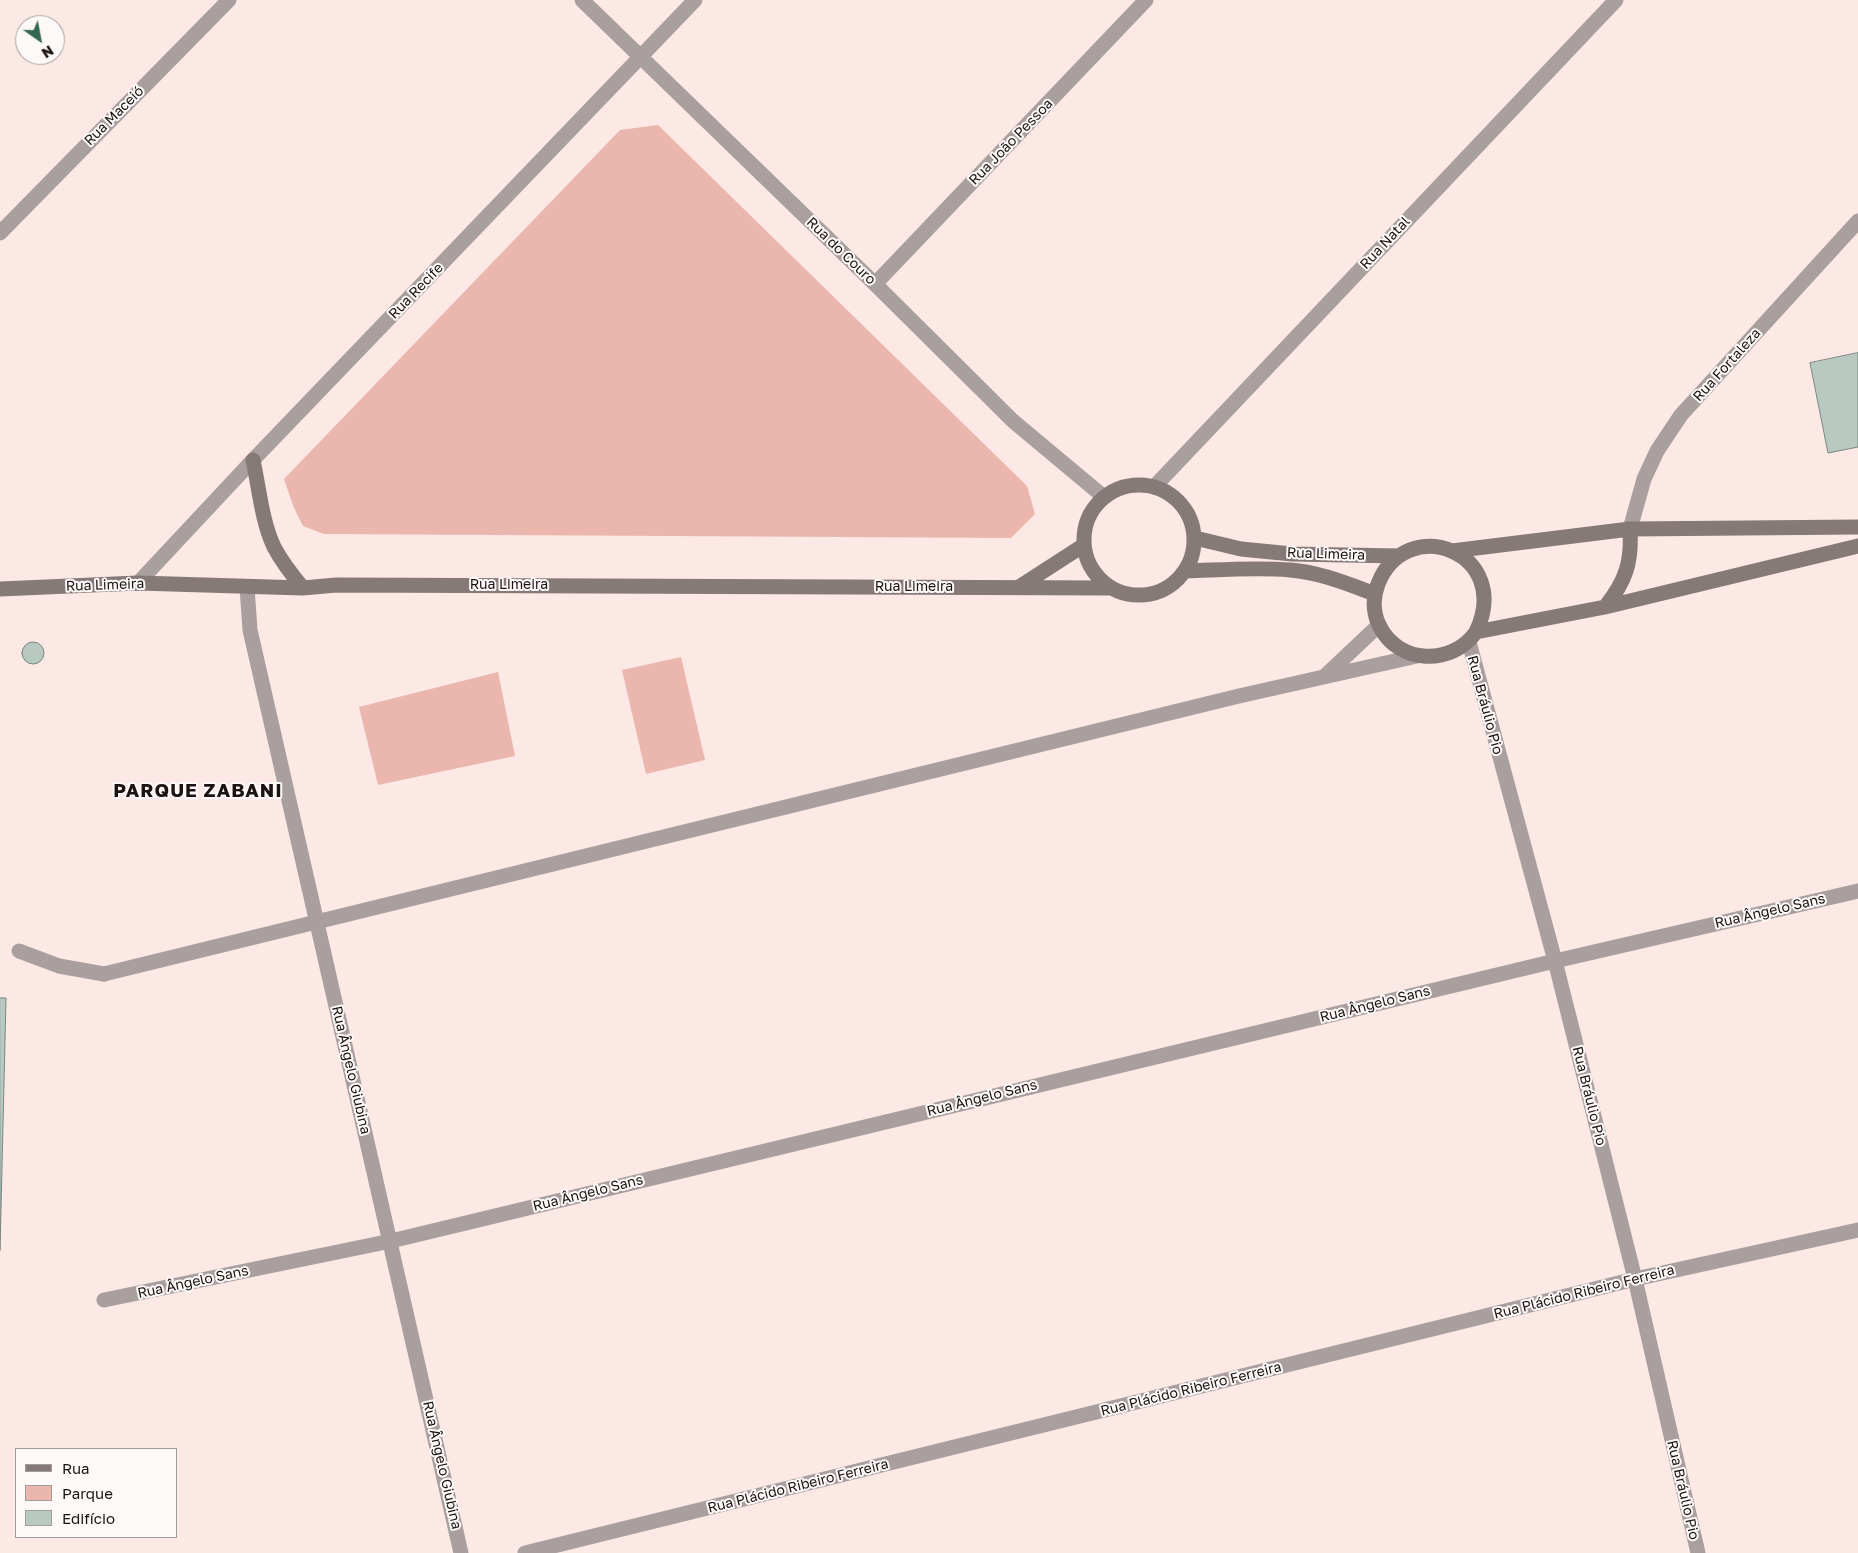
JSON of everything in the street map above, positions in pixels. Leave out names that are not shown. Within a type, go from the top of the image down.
[{"type":"main road","points":[[253,460],[265,521],[273,545],[286,568],[303,588]]},
{"type":"main road","points":[[1128,486],[1154,487],[1170,494],[1183,506],[1192,520],[1195,538],[1193,555],[1186,571],[1174,584],[1159,592],[1142,596],[1125,594],[1109,588],[1096,576],[1087,561],[1084,531],[1088,518],[1104,497],[1128,486]]},
{"type":"main road","points":[[1452,551],[1630,528],[1858,527]]},
{"type":"main road","points":[[1605,607],[1618,590],[1628,570],[1632,550],[1630,528]]},
{"type":"main road","name":"Rua Limeira","points":[[1195,538],[1241,549],[1292,554],[1398,556]]},
{"type":"main road","points":[[1019,587],[1084,544]]},
{"type":"main road","points":[[1434,546],[1452,551],[1465,559],[1476,571],[1483,586],[1486,601],[1483,617],[1472,637],[1457,650],[1444,656],[1430,658],[1417,656],[1401,650],[1388,639],[1379,625],[1374,609],[1375,594],[1383,572],[1398,556],[1415,548],[1434,546]]},
{"type":"main road","points":[[1472,637],[1858,546]]},
{"type":"main road","name":"Rua Limeira","points":[[1186,571],[1292,570],[1338,581],[1375,594]]},
{"type":"main road","name":"Rua Limeira","points":[[0,589],[138,583],[303,588],[336,585],[1109,588]]},
{"type":"street","name":"Rua Maceió","points":[[0,233],[229,0]]},
{"type":"street","name":"Rua do Couro","points":[[582,0],[875,284],[1013,421],[1104,497]]},
{"type":"street","name":"Rua Recife","points":[[138,583],[253,460],[694,0]]},
{"type":"street","name":"Rua João Pessoa","points":[[875,284],[1146,0]]},
{"type":"street","name":"Rua Natal","points":[[1154,487],[1616,0]]},
{"type":"street","name":"Rua Fortaleza","points":[[1630,528],[1644,480],[1654,458],[1681,416],[1858,221]]},
{"type":"street","name":"Rua Ângelo Giubina","points":[[247,586],[250,630],[461,1553]]},
{"type":"street","points":[[1325,676],[1379,625]]},
{"type":"street","name":"Rua Bráulio Pio","points":[[1472,637],[1635,1279],[1698,1553]]},
{"type":"street","points":[[19,951],[59,966],[104,974],[1325,676],[1417,656]]},
{"type":"street","name":"Rua Ângelo Sans","points":[[104,1300],[391,1241],[1555,960],[1858,891]]},
{"type":"street","name":"Rua Plácido Ribeiro Ferreira","points":[[525,1553],[1635,1279],[1858,1230]]},
{"type":"green space","points":[[658,125],[1027,486],[1035,514],[1011,538],[324,534],[303,526],[294,508],[284,479],[620,130]]},
{"type":"green space","points":[[681,657],[705,760],[646,774],[622,670]]},
{"type":"green space","points":[[498,672],[515,756],[378,785],[359,707]]},
{"type":"building","points":[[1858,353],[1858,447],[1828,453],[1810,363]]},
{"type":"building","points":[[33,642],[41,645],[44,653],[41,661],[33,664],[25,661],[22,653],[25,645]]},
{"type":"building","points":[[0,998],[6,998],[0,1250]]},
{"type":"district","name":"PARQUE ZABANI","points":[[198,791]]}]
